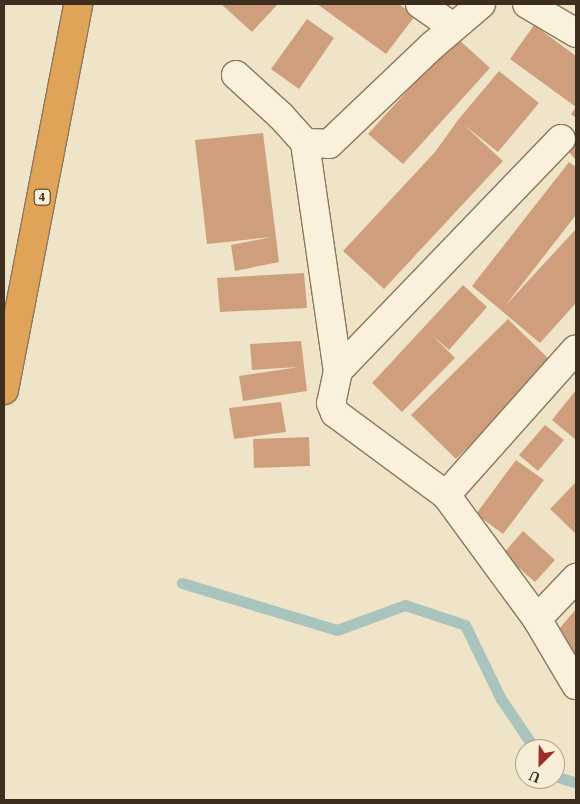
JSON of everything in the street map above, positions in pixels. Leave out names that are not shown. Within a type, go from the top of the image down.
[{"type":"highway","name":"4","points":[[4,390],[78,4]]},
{"type":"street","points":[[420,4],[453,28]]},
{"type":"street","points":[[305,142],[329,144],[337,139],[453,28],[481,4]]},
{"type":"street","points":[[527,4],[576,33]]},
{"type":"street","points":[[236,75],[281,116],[305,142],[338,371],[331,403],[335,413],[446,495],[537,619],[576,685]]},
{"type":"street","points":[[338,371],[561,139]]},
{"type":"street","points":[[446,495],[576,349]]},
{"type":"street","points":[[537,619],[576,578]]},
{"type":"building","points":[[221,4],[278,4],[252,32]]},
{"type":"building","points":[[317,4],[399,4],[415,16],[386,54]]},
{"type":"building","points":[[307,19],[334,38],[299,89],[271,69]]},
{"type":"building","points":[[534,25],[576,56],[576,107],[510,59]]},
{"type":"building","points":[[456,37],[490,68],[403,164],[368,134]]},
{"type":"building","points":[[499,71],[539,103],[498,152],[464,125],[503,161],[384,289],[343,251],[435,152],[458,120]]},
{"type":"building","points":[[576,107],[576,118],[571,114]]},
{"type":"building","points":[[263,133],[279,262],[235,271],[231,245],[271,237],[207,244],[195,140]]},
{"type":"building","points":[[576,144],[576,160],[568,151]]},
{"type":"building","points":[[569,162],[576,167],[576,215],[505,306],[576,229],[576,303],[540,343],[472,286]]},
{"type":"building","points":[[304,273],[307,308],[220,312],[217,278]]},
{"type":"building","points":[[463,285],[487,307],[449,350],[431,334],[455,358],[402,412],[372,383]]},
{"type":"building","points":[[508,319],[553,363],[456,459],[411,415]]},
{"type":"building","points":[[301,341],[307,391],[243,401],[239,376],[299,367],[252,370],[250,344]]},
{"type":"building","points":[[576,390],[576,440],[552,420]]},
{"type":"building","points":[[281,402],[286,432],[234,439],[229,408]]},
{"type":"building","points":[[545,425],[564,440],[538,471],[519,455]]},
{"type":"building","points":[[309,437],[310,466],[254,468],[253,439]]},
{"type":"building","points":[[516,460],[544,480],[503,534],[476,514]]},
{"type":"building","points":[[576,482],[576,534],[550,509]]},
{"type":"building","points":[[523,531],[555,560],[535,582],[503,554]]},
{"type":"building","points":[[576,609],[576,654],[554,635]]},
{"type":"waterway","points":[[182,583],[337,630],[405,605],[465,625],[501,699],[528,739]]},
{"type":"waterway","points":[[565,779],[576,783]]}]
